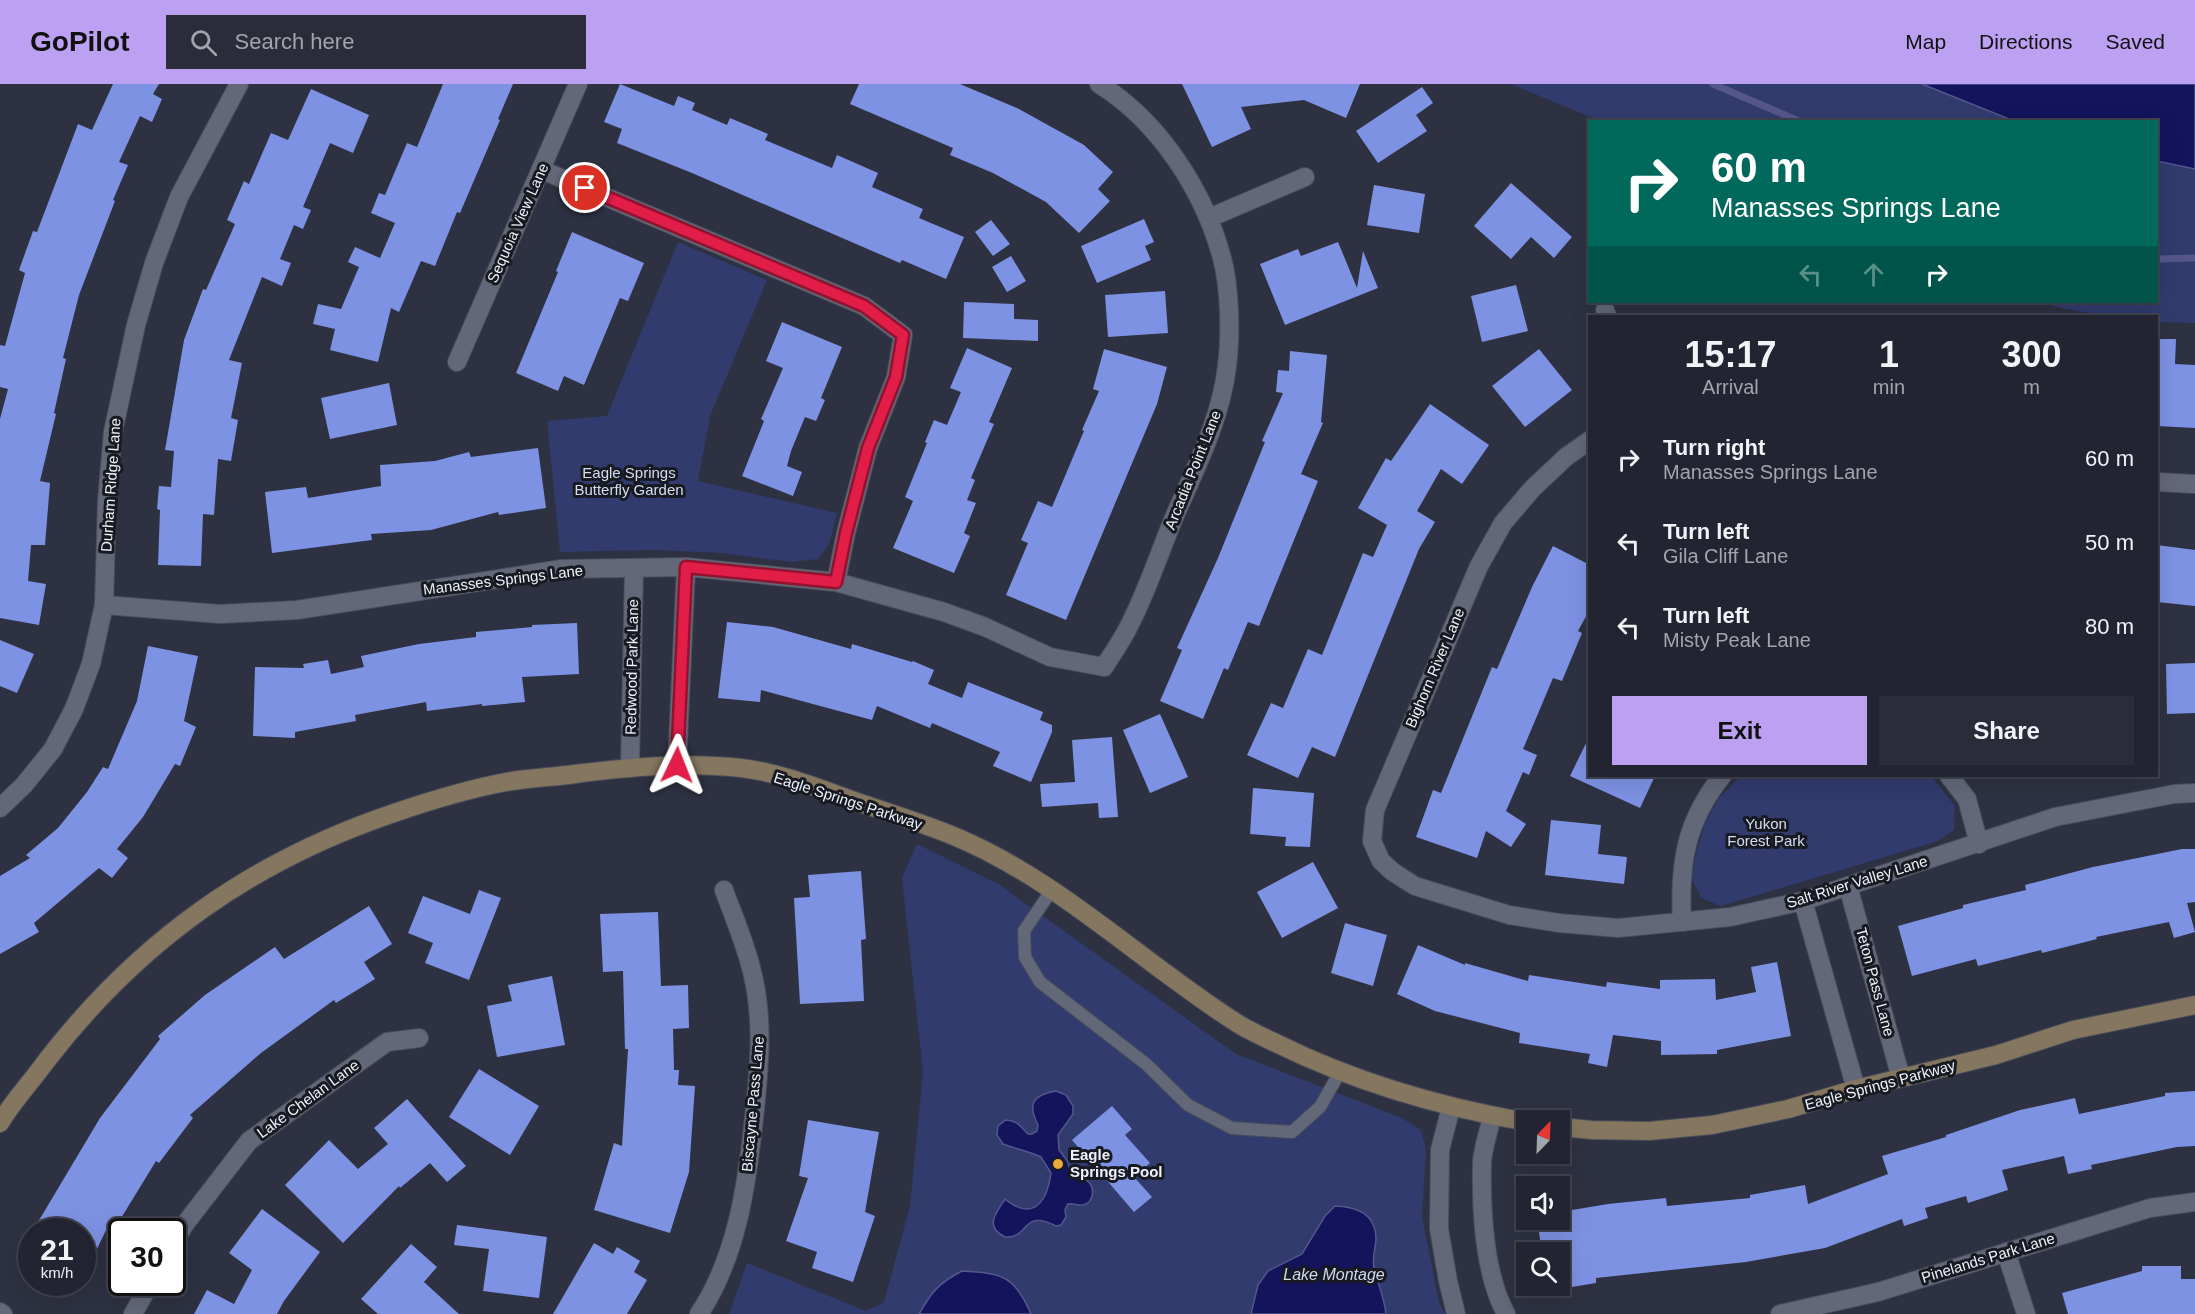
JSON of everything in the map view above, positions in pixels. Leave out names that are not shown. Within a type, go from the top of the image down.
[{"type":"street","name":"Durham Ridge Lane","points":[[0,808],[24,785],[53,749],[75,709],[91,664],[104,605],[107,501],[113,432],[136,325],[154,263],[179,197],[239,84]]},
{"type":"street","name":"Sequoia View Lane","points":[[458,362],[578,84]]},
{"type":"street","name":"Arcadia Point Lane","points":[[1099,84],[1153,130],[1185,175],[1209,218],[1223,260],[1229,315],[1227,367],[1216,417],[1130,625],[1104,667]]},
{"type":"street","points":[[542,170],[864,306],[903,335],[896,377],[868,448],[836,582]]},
{"type":"street","points":[[1209,218],[1305,177]]},
{"type":"street","name":"Bighorn River Lane","points":[[1381,861],[1372,841],[1375,810],[1479,566],[1503,523],[1533,488],[1566,457],[1588,441]]},
{"type":"street","points":[[2158,482],[2195,484]]},
{"type":"street","name":"Manasses Springs Lane","points":[[104,605],[220,614],[297,610],[562,570],[686,567],[836,582],[944,612],[985,627],[1050,657],[1104,667]]},
{"type":"street","points":[[677,765],[686,567]]},
{"type":"street","name":"Redwood Park Lane","points":[[630,766],[634,568]]},
{"type":"street","name":"Eagle Springs Parkway","points":[[1,1118],[77,1021],[123,973],[178,926],[231,888],[287,857],[370,821],[430,801],[507,782],[630,766],[677,765],[743,768],[800,782],[958,838],[1051,891],[1243,1027],[1340,1072],[1386,1089],[1450,1107],[1516,1120]]},
{"type":"street","points":[[1682,922],[1680,893],[1685,846],[1706,795],[1721,777]]},
{"type":"street","points":[[1950,777],[1967,799],[1979,844]]},
{"type":"street","name":"Salt River Valley Lane","points":[[1381,861],[1415,886],[1509,915],[1559,923],[1618,928],[1730,917],[1803,901],[2055,818],[2174,794],[2195,793]]},
{"type":"street","name":"Teton Pass Lane","points":[[1848,886],[1901,1078]]},
{"type":"street","name":"Biscayne Pass Lane","points":[[699,1314],[712,1295],[732,1240],[747,1176],[756,1099],[760,1033],[753,976],[724,890]]},
{"type":"street","points":[[1803,901],[1856,1089]]},
{"type":"street","name":"Eagle Springs Parkway","points":[[1570,1128],[1649,1131],[1712,1125],[1788,1109],[1856,1089],[1996,1054],[2073,1030],[2195,1005]]},
{"type":"street","name":"Lake Chelan Lane","points":[[186,1223],[249,1141],[387,1042],[419,1038]]},
{"type":"street","points":[[1450,1107],[1440,1150],[1439,1220],[1441,1247],[1456,1314]]},
{"type":"street","points":[[1492,1116],[1482,1160],[1485,1226],[1492,1271],[1501,1305],[1506,1314]]},
{"type":"street","name":"Pinelands Park Lane","points":[[1780,1314],[1878,1292],[2151,1209],[2195,1202]]},
{"type":"street","points":[[2006,1252],[2026,1314]]},
{"type":"street","points":[[133,1314],[143,1296]]},
{"type":"lane","points":[[1051,891],[1024,931],[1025,957],[1040,982],[1146,1064],[1188,1105],[1232,1128],[1292,1132],[1320,1107],[1340,1072]]},
{"type":"green space","points":[[1511,84],[1922,84],[2012,120],[1598,120]]},
{"type":"green space","points":[[2158,161],[2195,169],[2195,323],[2158,322],[2158,315],[2100,315],[2044,303],[2158,303]]},
{"type":"green space","name":"Eagle Springs Butterfly Garden","points":[[678,242],[767,280],[710,416],[698,481],[837,513],[829,544],[818,559],[792,562],[721,553],[655,550],[560,552],[547,421],[607,416]]},
{"type":"green space","name":"Yukon Forest Park","points":[[1740,777],[1932,777],[1955,806],[1954,830],[1938,841],[1721,906],[1701,898],[1692,880],[1695,857],[1705,823],[1719,798]]},
{"type":"green space","points":[[917,844],[1000,885],[1236,1054],[1402,1118],[1421,1130],[1426,1150],[1422,1217],[1439,1302],[1445,1314],[729,1314],[747,1263],[866,1311],[884,1302],[910,1206],[923,1072],[902,878]]},
{"type":"water","points":[[1922,84],[2195,84],[2195,169],[2158,161],[2158,120],[2012,120]]},
{"type":"water","name":"Eagle Springs Pool","points":[[1056,1091],[1066,1095],[1073,1106],[1073,1114],[1058,1135],[1059,1150],[1068,1162],[1071,1177],[1089,1182],[1092,1197],[1083,1205],[1068,1204],[1065,1210],[1066,1217],[1061,1225],[1056,1226],[1037,1220],[1031,1222],[1019,1234],[1005,1237],[998,1233],[993,1224],[1005,1199],[1023,1209],[1037,1206],[1046,1193],[1051,1173],[1041,1157],[1003,1144],[997,1135],[998,1126],[1006,1120],[1021,1126],[1028,1134],[1037,1131],[1038,1125],[1033,1111],[1034,1102],[1042,1095]]},
{"type":"water","name":"Lake Montage","points":[[1335,1206],[1358,1210],[1373,1224],[1376,1240],[1373,1265],[1386,1314],[1251,1314],[1258,1285],[1268,1271],[1302,1254],[1325,1216]]},
{"type":"water","points":[[962,1271],[987,1273],[1006,1279],[1019,1292],[1031,1314],[919,1314],[937,1288]]},
{"type":"building","points":[[113,84],[159,84],[153,94],[162,99],[152,122],[140,116],[119,162],[128,165],[79,295],[63,358],[66,359],[54,413],[56,414],[40,481],[50,483],[45,545],[31,545],[28,581],[46,584],[39,625],[0,618],[0,419],[8,389],[0,387],[0,345],[5,346],[25,273],[19,270],[33,231],[37,232],[78,124],[92,130]]},
{"type":"building","points":[[443,84],[513,84],[498,119],[500,120],[460,213],[457,212],[435,266],[421,261],[399,312],[391,308],[378,362],[330,350],[335,329],[313,324],[318,304],[341,309],[359,267],[348,262],[355,247],[380,258],[395,223],[371,213],[379,193],[385,195],[407,143],[417,147]]},
{"type":"building","points":[[620,84],[674,106],[678,96],[695,103],[692,110],[727,125],[730,118],[768,134],[765,140],[832,168],[837,155],[878,173],[872,187],[923,209],[919,218],[964,237],[946,279],[902,260],[900,263],[617,143],[622,129],[604,122]]},
{"type":"building","points":[[859,84],[960,84],[1019,109],[1084,145],[1113,172],[1098,189],[1110,201],[1079,233],[1046,202],[993,173],[950,155],[953,148],[850,104]]},
{"type":"building","points":[[1182,84],[1360,84],[1346,118],[1304,100],[1241,107],[1251,129],[1212,147]]},
{"type":"building","points":[[1422,87],[1433,103],[1416,115],[1427,131],[1378,163],[1356,131]]},
{"type":"building","points":[[311,89],[369,115],[353,153],[330,143],[303,207],[311,210],[303,229],[294,225],[280,259],[291,263],[282,286],[262,277],[229,360],[242,363],[231,418],[238,420],[231,461],[218,459],[214,515],[203,514],[201,566],[158,565],[159,486],[171,487],[174,451],[165,450],[184,340],[203,289],[206,290],[235,224],[227,220],[244,181],[249,184],[271,133],[288,140]]},
{"type":"building","points":[[1511,183],[1572,237],[1554,258],[1531,237],[1511,259],[1474,226]]},
{"type":"building","points":[[1374,185],[1425,194],[1419,233],[1367,225]]},
{"type":"building","points":[[1144,219],[1154,242],[1145,246],[1151,260],[1097,283],[1081,246]]},
{"type":"building","points":[[991,220],[1010,244],[993,256],[975,232]]},
{"type":"building","points":[[572,232],[644,263],[628,301],[620,298],[584,385],[564,376],[558,391],[516,373]]},
{"type":"building","points":[[1338,242],[1357,288],[1363,251],[1378,288],[1285,325],[1260,264],[1298,249],[1301,256]]},
{"type":"building","points":[[1011,256],[1026,281],[1007,292],[992,267]]},
{"type":"building","points":[[1516,285],[1528,331],[1482,342],[1471,296]]},
{"type":"building","points":[[1165,291],[1168,333],[1108,337],[1105,295]]},
{"type":"building","points":[[964,302],[1014,304],[1014,319],[1038,320],[1038,341],[963,338]]},
{"type":"building","points":[[782,322],[842,347],[821,398],[825,400],[816,421],[805,417],[791,451],[787,466],[802,472],[793,496],[742,476],[764,421],[761,419],[783,368],[766,361]]},
{"type":"building","points":[[2158,339],[2176,339],[2175,364],[2195,365],[2195,428],[2158,426]]},
{"type":"building","points":[[967,348],[1012,368],[989,422],[994,424],[971,478],[975,480],[967,500],[976,503],[964,533],[970,536],[954,573],[893,548],[913,501],[905,497],[934,420],[947,425],[961,392],[950,388]]},
{"type":"building","points":[[1104,349],[1167,367],[1157,404],[1066,620],[1006,595],[1028,543],[1021,540],[1038,501],[1052,507],[1084,431],[1082,430],[1099,391],[1093,389]]},
{"type":"building","points":[[1539,349],[1572,390],[1525,427],[1492,386]]},
{"type":"building","points":[[1290,351],[1327,355],[1321,422],[1323,423],[1301,474],[1318,481],[1259,626],[1248,622],[1228,670],[1224,668],[1203,719],[1160,701],[1182,650],[1177,648],[1218,558],[1265,442],[1262,441],[1283,393],[1276,392],[1278,370],[1289,371]]},
{"type":"building","points":[[389,383],[397,425],[330,439],[321,398]]},
{"type":"building","points":[[1430,404],[1489,445],[1462,484],[1441,469],[1417,511],[1435,522],[1419,549],[1335,757],[1312,747],[1298,778],[1247,755],[1271,703],[1283,708],[1308,649],[1322,655],[1363,553],[1373,557],[1387,525],[1358,508],[1386,458],[1391,461]]},
{"type":"building","points":[[538,448],[546,508],[499,515],[498,512],[431,530],[371,534],[372,540],[272,553],[265,492],[306,487],[308,498],[381,486],[380,465],[435,461],[469,452],[471,457]]},
{"type":"building","points":[[2158,545],[2195,550],[2195,606],[2158,602]]},
{"type":"building","points":[[1553,546],[1588,564],[1588,613],[1578,631],[1582,633],[1562,681],[1553,678],[1523,749],[1537,755],[1529,775],[1523,772],[1506,811],[1526,824],[1511,847],[1486,831],[1477,858],[1416,837],[1433,790],[1441,793],[1492,667],[1497,669],[1532,587]]},
{"type":"building","points":[[727,622],[773,627],[851,649],[852,644],[913,661],[934,670],[928,684],[962,698],[968,682],[1043,712],[1040,720],[1052,725],[1052,732],[1031,782],[993,766],[1000,752],[932,723],[930,728],[877,706],[872,720],[761,690],[760,702],[718,698]]},
{"type":"building","points":[[577,623],[579,674],[522,677],[525,702],[482,706],[482,704],[427,711],[426,702],[355,715],[356,721],[295,732],[295,738],[253,736],[255,667],[304,668],[303,664],[328,660],[331,674],[364,667],[361,656],[419,644],[476,637],[476,632],[532,627],[532,625]]},
{"type":"building","points":[[0,640],[34,654],[17,693],[0,686]]},
{"type":"building","points":[[148,646],[198,656],[184,721],[196,727],[180,766],[175,764],[143,817],[117,849],[128,858],[112,878],[99,868],[34,923],[39,932],[0,954],[0,876],[30,858],[26,855],[58,828],[87,792],[103,767],[108,769],[137,701]]},
{"type":"building","points":[[2195,663],[2195,713],[2167,714],[2166,664]]},
{"type":"building","points":[[1160,714],[1188,777],[1150,793],[1123,730]]},
{"type":"building","points":[[1112,737],[1118,817],[1099,818],[1098,803],[1042,807],[1040,784],[1075,782],[1072,740]]},
{"type":"building","points":[[1588,739],[1588,777],[1655,777],[1640,808],[1570,776]]},
{"type":"building","points":[[1253,788],[1314,793],[1310,847],[1285,846],[1286,837],[1250,834]]},
{"type":"building","points":[[1551,820],[1601,825],[1598,854],[1627,857],[1624,884],[1545,875]]},
{"type":"building","points":[[2182,849],[2195,849],[2195,902],[2187,903],[2195,932],[2174,938],[2169,922],[2096,937],[2097,939],[2042,953],[2041,950],[1978,966],[1976,959],[1912,976],[1898,926],[1963,908],[1963,905],[2026,890],[2025,885],[2093,867]]},
{"type":"building","points":[[1313,862],[1338,908],[1282,938],[1257,892]]},
{"type":"building","points":[[861,871],[866,939],[861,940],[864,1001],[800,1004],[794,898],[810,897],[808,875]]},
{"type":"building","points":[[479,890],[501,898],[469,980],[425,963],[433,943],[408,933],[423,896],[470,914]]},
{"type":"building","points":[[369,906],[392,944],[364,962],[375,979],[336,1003],[334,1000],[261,1053],[190,1115],[193,1118],[159,1163],[156,1161],[121,1218],[108,1218],[108,1226],[96,1251],[96,1218],[40,1218],[100,1118],[160,1039],[158,1036],[205,995],[275,947],[284,959]]},
{"type":"building","points":[[658,912],[661,986],[688,985],[689,1028],[673,1029],[674,1070],[679,1070],[678,1085],[695,1086],[689,1172],[670,1233],[594,1210],[614,1143],[622,1146],[628,1049],[625,1049],[623,971],[603,972],[600,914]]},
{"type":"building","points":[[1345,923],[1387,935],[1373,986],[1331,973]]},
{"type":"building","points":[[1418,945],[1465,965],[1465,963],[1528,981],[1529,975],[1606,987],[1607,982],[1660,989],[1660,980],[1715,979],[1716,1000],[1756,992],[1751,967],[1777,962],[1791,1036],[1717,1050],[1717,1054],[1661,1055],[1661,1041],[1613,1035],[1607,1067],[1588,1063],[1590,1054],[1519,1043],[1520,1033],[1435,1011],[1397,994]]},
{"type":"building","points":[[552,976],[565,1045],[497,1057],[487,1006],[512,1001],[508,985]]},
{"type":"building","points":[[479,1069],[539,1106],[510,1155],[449,1117]]},
{"type":"building","points":[[2195,1091],[2195,1146],[2177,1147],[2091,1165],[2092,1169],[2068,1174],[2064,1156],[2002,1170],[2008,1190],[1968,1203],[1966,1196],[1925,1208],[1928,1218],[1904,1226],[1902,1219],[1825,1248],[1746,1262],[1596,1278],[1596,1283],[1570,1287],[1570,1242],[1540,1242],[1539,1230],[1570,1230],[1570,1210],[1608,1204],[1666,1198],[1667,1206],[1750,1198],[1750,1195],[1805,1185],[1808,1204],[1888,1174],[1882,1156],[1946,1137],[1946,1135],[2020,1110],[2075,1098],[2079,1114],[2165,1096],[2165,1093]]},
{"type":"building","points":[[407,1099],[466,1166],[447,1182],[430,1163],[400,1188],[399,1186],[343,1243],[285,1185],[329,1140],[358,1169],[388,1144],[374,1128]]},
{"type":"building","points":[[1112,1106],[1132,1129],[1125,1135],[1150,1163],[1134,1177],[1152,1197],[1134,1212],[1072,1140]]},
{"type":"building","points":[[808,1120],[879,1132],[865,1212],[875,1216],[853,1282],[812,1268],[817,1252],[786,1241],[808,1178],[799,1176]]},
{"type":"building","points":[[262,1209],[320,1252],[277,1314],[194,1314],[207,1290],[234,1304],[252,1270],[229,1253]]},
{"type":"building","points":[[457,1225],[547,1237],[539,1298],[483,1291],[489,1249],[454,1245]]},
{"type":"building","points":[[594,1243],[613,1254],[617,1247],[640,1261],[634,1272],[647,1280],[627,1314],[553,1314]]},
{"type":"building","points":[[411,1244],[437,1267],[424,1282],[459,1314],[378,1314],[361,1299]]},
{"type":"building","points":[[2142,1266],[2181,1266],[2181,1279],[2195,1279],[2195,1314],[2068,1314],[2062,1293],[2142,1271]]},
{"type":"waterway","points":[[1713,84],[1796,120]]},
{"type":"waterway","points":[[2158,259],[2195,258]]},
{"type":"place","name":"Eagle Springs Pool","points":[[1058,1164]]},
{"type":"route","points":[[585,188],[864,306],[903,335],[896,377],[868,448],[836,582],[686,567],[677,765]]}]
